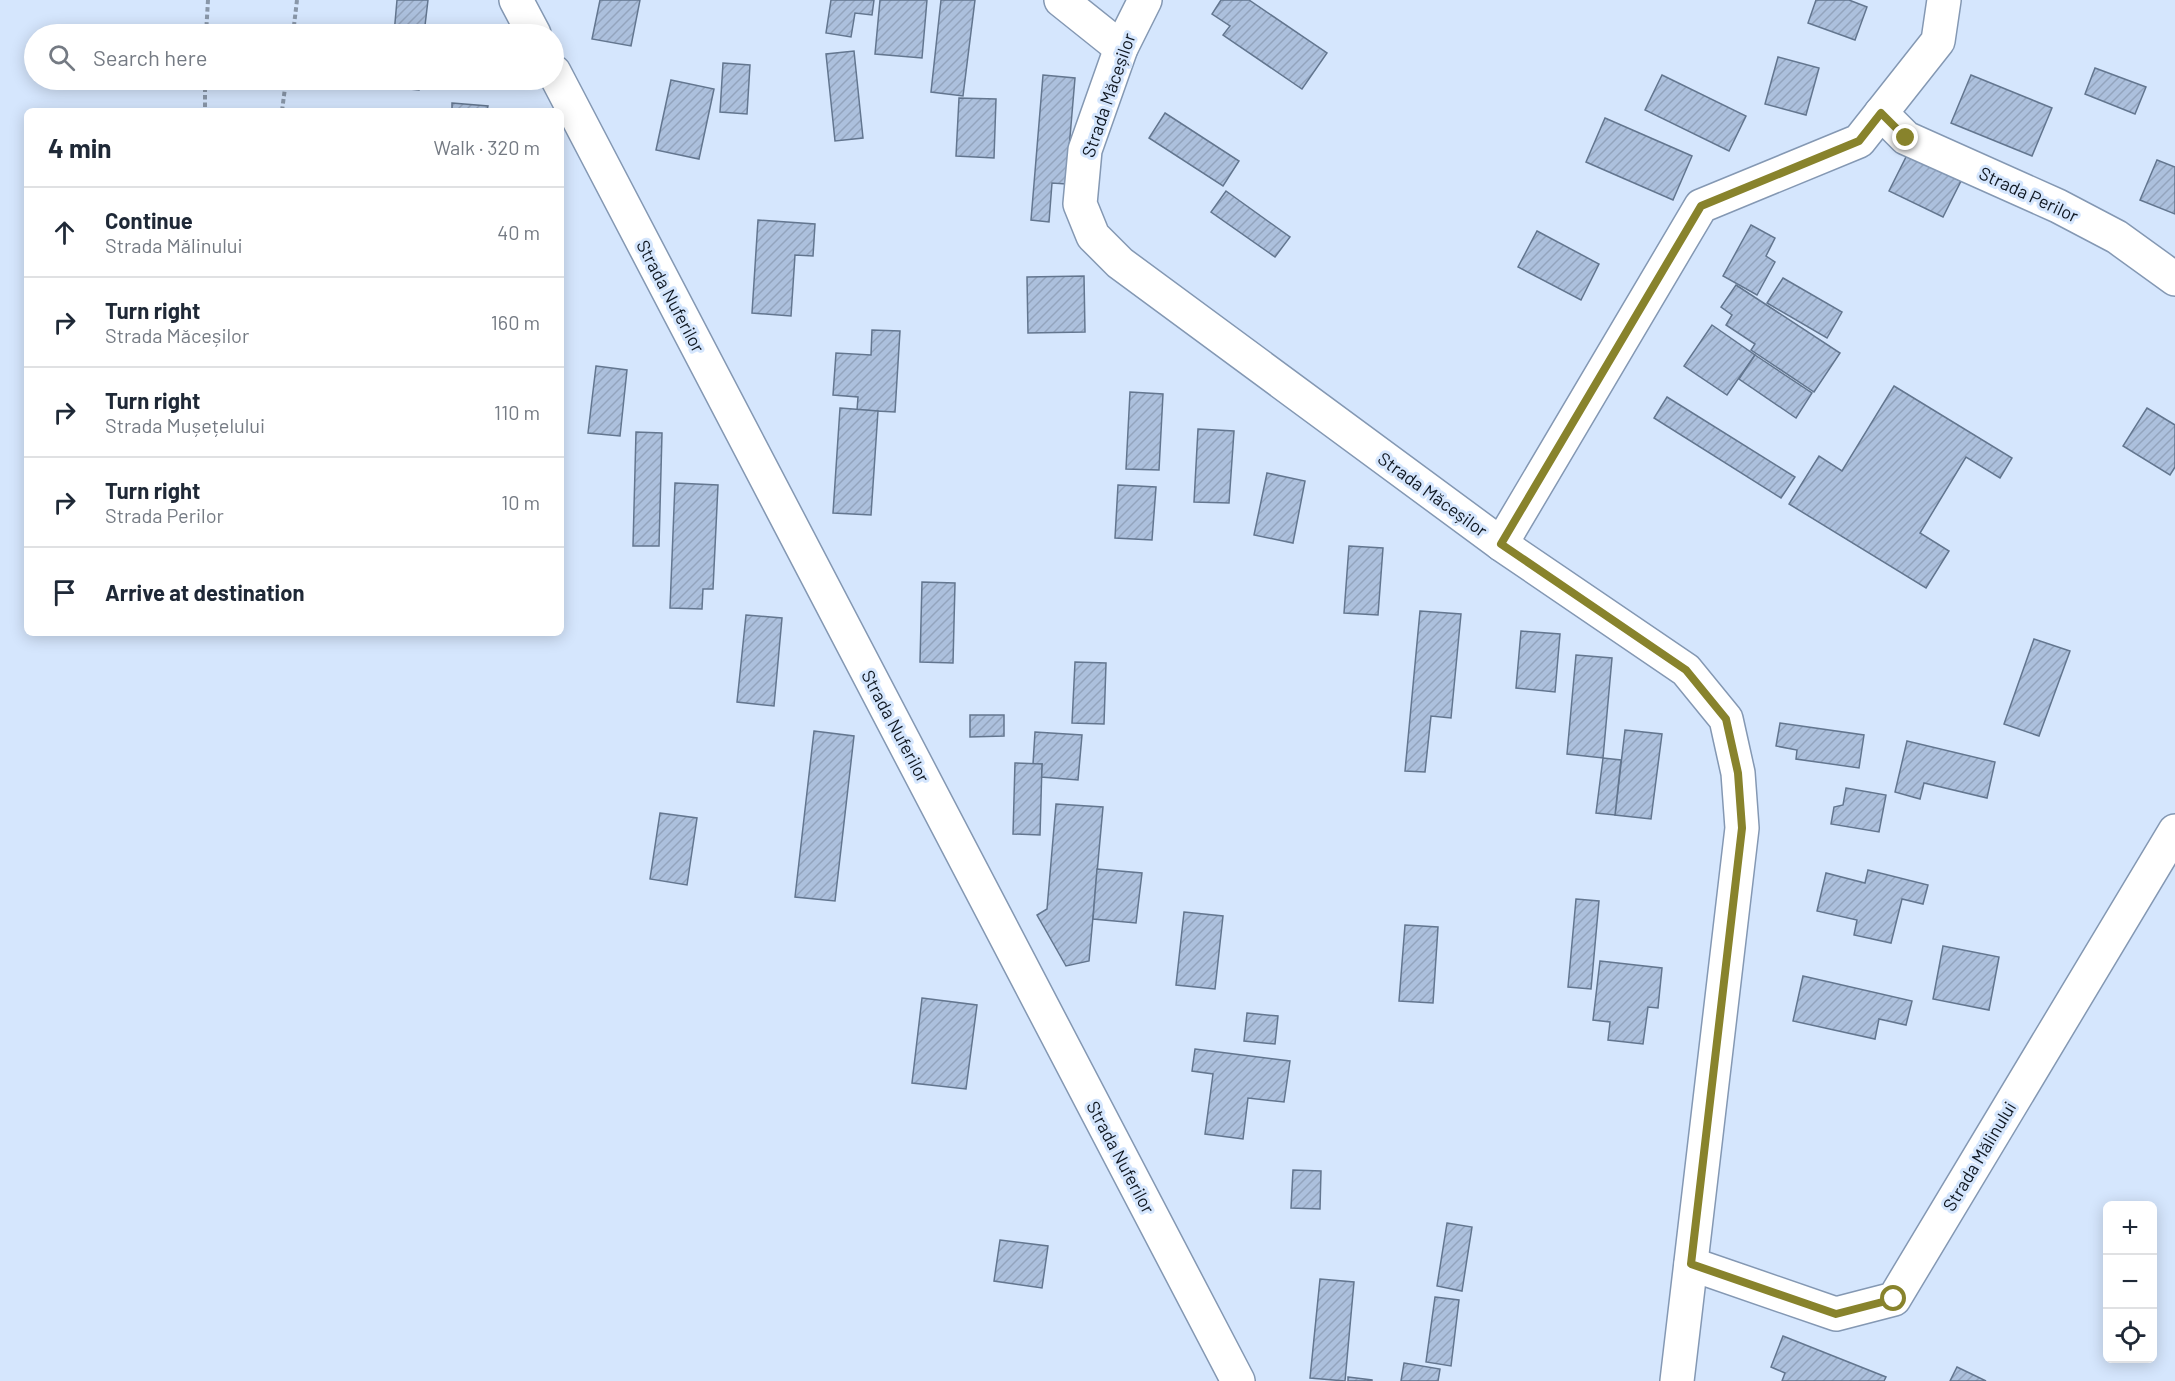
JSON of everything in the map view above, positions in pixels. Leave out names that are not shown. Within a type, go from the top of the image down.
[{"type":"street","points":[[516,0],[529,24]]},
{"type":"street","points":[[1061,0],[1121,48]]},
{"type":"street","name":"Strada Măceșilor","points":[[1145,0],[1121,48],[1085,150],[1080,204],[1093,236],[1120,263],[1501,544],[1686,670],[1726,719],[1738,773],[1742,828],[1677,1381]]},
{"type":"street","points":[[1501,544],[1701,206],[1859,141],[1938,41],[1944,0]]},
{"type":"street","name":"Strada Nuferilor","points":[[563,90],[1238,1381]]},
{"type":"street","name":"Strada Perilor","points":[[1881,113],[1906,138],[2058,206],[2117,237],[2175,279]]},
{"type":"street","name":"Strada Mălinului","points":[[1691,1264],[1836,1314],[1894,1299],[2175,831]]},
{"type":"path","points":[[207,24],[208,0]]},
{"type":"path","points":[[293,24],[297,0]]},
{"type":"path","points":[[205,90],[206,108]]},
{"type":"path","points":[[282,108],[285,90]]},
{"type":"building","points":[[397,0],[428,0],[425,24],[395,24]]},
{"type":"building","points":[[600,0],[640,0],[631,46],[592,39]]},
{"type":"building","points":[[831,0],[874,0],[872,15],[855,13],[851,37],[826,33]]},
{"type":"building","points":[[880,0],[927,0],[922,58],[875,54]]},
{"type":"building","points":[[941,0],[975,0],[963,96],[931,92]]},
{"type":"building","points":[[1221,0],[1249,0],[1327,53],[1302,89],[1223,35],[1230,26],[1212,14]]},
{"type":"building","points":[[1816,0],[1849,0],[1867,7],[1855,40],[1808,23]]},
{"type":"building","points":[[854,51],[863,138],[835,141],[826,54]]},
{"type":"building","points":[[1778,57],[1819,68],[1806,115],[1765,104]]},
{"type":"building","points":[[723,63],[750,65],[747,114],[720,112]]},
{"type":"building","points":[[2095,68],[2146,87],[2135,114],[2085,94]]},
{"type":"building","points":[[1043,75],[1075,78],[1066,184],[1052,183],[1049,222],[1031,220]]},
{"type":"building","points":[[1662,75],[1746,116],[1729,151],[1645,110]]},
{"type":"building","points":[[1971,75],[2052,108],[2032,156],[1951,123]]},
{"type":"building","points":[[671,80],[714,89],[699,159],[656,150]]},
{"type":"building","points":[[959,98],[996,99],[994,158],[956,156]]},
{"type":"building","points":[[452,103],[488,106],[488,108],[452,108]]},
{"type":"building","points":[[1165,113],[1239,161],[1223,186],[1149,138]]},
{"type":"building","points":[[1605,118],[1692,156],[1673,200],[1586,162]]},
{"type":"building","points":[[1907,155],[1961,181],[1943,217],[1889,191]]},
{"type":"building","points":[[2157,160],[2175,167],[2175,214],[2140,200]]},
{"type":"building","points":[[1226,191],[1290,237],[1275,257],[1211,212]]},
{"type":"building","points":[[758,220],[815,224],[813,256],[795,255],[791,316],[752,313]]},
{"type":"building","points":[[1751,225],[1775,238],[1766,256],[1775,262],[1757,295],[1723,276]]},
{"type":"building","points":[[1537,231],[1599,264],[1581,300],[1518,267]]},
{"type":"building","points":[[1084,276],[1085,332],[1028,333],[1027,277]]},
{"type":"building","points":[[1783,278],[1842,312],[1827,338],[1767,303]]},
{"type":"building","points":[[1736,285],[1840,353],[1814,392],[1751,350],[1755,344],[1726,325],[1732,315],[1721,307]]},
{"type":"building","points":[[1712,325],[1755,355],[1727,395],[1684,366]]},
{"type":"building","points":[[872,330],[900,331],[895,412],[857,410],[858,397],[833,395],[836,353],[871,355]]},
{"type":"building","points":[[1755,355],[1812,393],[1796,418],[1739,379]]},
{"type":"building","points":[[596,366],[627,370],[620,436],[588,433]]},
{"type":"building","points":[[1894,386],[2012,458],[2000,478],[1966,457],[1920,533],[1949,551],[1926,588],[1789,504],[1819,456],[1842,471]]},
{"type":"building","points":[[1130,392],[1163,394],[1159,470],[1126,469]]},
{"type":"building","points":[[1667,397],[1795,477],[1781,498],[1654,418]]},
{"type":"building","points":[[840,408],[878,411],[871,515],[833,513]]},
{"type":"building","points":[[2147,408],[2175,425],[2175,467],[2170,475],[2123,446]]},
{"type":"building","points":[[1198,429],[1234,431],[1229,503],[1194,502]]},
{"type":"building","points":[[636,432],[662,433],[659,546],[633,546]]},
{"type":"building","points":[[1267,473],[1305,481],[1293,543],[1254,535]]},
{"type":"building","points":[[675,483],[718,485],[713,589],[703,589],[702,609],[670,608]]},
{"type":"building","points":[[1118,485],[1156,487],[1152,540],[1115,538]]},
{"type":"building","points":[[1349,546],[1383,548],[1378,615],[1344,613]]},
{"type":"building","points":[[922,582],[955,583],[953,663],[920,662]]},
{"type":"building","points":[[1420,611],[1461,614],[1451,718],[1431,716],[1425,772],[1405,771]]},
{"type":"building","points":[[746,615],[782,618],[774,706],[737,702]]},
{"type":"building","points":[[1521,631],[1560,634],[1555,692],[1516,688]]},
{"type":"building","points":[[2034,639],[2070,651],[2039,736],[2004,724]]},
{"type":"building","points":[[1576,655],[1612,658],[1603,758],[1567,754]]},
{"type":"building","points":[[1075,662],[1106,663],[1104,724],[1072,723]]},
{"type":"building","points":[[970,715],[1004,715],[1004,736],[970,737]]},
{"type":"building","points":[[1780,723],[1864,735],[1859,768],[1796,759],[1797,750],[1776,746]]},
{"type":"building","points":[[1625,730],[1662,734],[1651,819],[1615,815]]},
{"type":"building","points":[[814,731],[854,736],[835,901],[795,897]]},
{"type":"building","points":[[1035,732],[1082,735],[1078,780],[1041,777],[1042,764],[1033,764]]},
{"type":"building","points":[[1907,741],[1995,762],[1987,798],[1924,783],[1920,799],[1895,792]]},
{"type":"building","points":[[1603,758],[1621,760],[1615,815],[1596,813]]},
{"type":"building","points":[[1015,763],[1042,764],[1040,835],[1013,834]]},
{"type":"building","points":[[1846,788],[1886,795],[1879,832],[1831,824],[1834,807],[1843,805]]},
{"type":"building","points":[[1056,804],[1103,807],[1089,961],[1066,966],[1037,915],[1047,909]]},
{"type":"building","points":[[660,813],[697,818],[687,885],[650,879]]},
{"type":"building","points":[[1097,869],[1142,873],[1136,923],[1093,919]]},
{"type":"building","points":[[1868,870],[1928,885],[1923,904],[1902,899],[1891,943],[1854,935],[1857,920],[1817,911],[1826,873],[1865,883]]},
{"type":"building","points":[[1576,899],[1599,901],[1591,989],[1568,987]]},
{"type":"building","points":[[1184,912],[1223,916],[1215,989],[1176,985]]},
{"type":"building","points":[[1405,925],[1438,927],[1433,1003],[1399,1001]]},
{"type":"building","points":[[1943,946],[1999,957],[1989,1010],[1933,999]]},
{"type":"building","points":[[1600,961],[1662,968],[1658,1008],[1648,1007],[1643,1044],[1608,1040],[1610,1022],[1593,1020]]},
{"type":"building","points":[[1803,976],[1912,1001],[1906,1025],[1879,1019],[1875,1039],[1793,1021]]},
{"type":"building","points":[[922,998],[977,1005],[966,1089],[912,1083]]},
{"type":"building","points":[[1247,1013],[1278,1016],[1275,1044],[1244,1041]]},
{"type":"building","points":[[1195,1049],[1290,1061],[1284,1102],[1248,1098],[1243,1139],[1205,1134],[1213,1074],[1192,1071]]},
{"type":"building","points":[[1293,1170],[1321,1171],[1320,1209],[1291,1208]]},
{"type":"building","points":[[1447,1223],[1472,1227],[1462,1291],[1437,1286]]},
{"type":"building","points":[[1000,1240],[1048,1246],[1042,1288],[994,1281]]},
{"type":"building","points":[[1320,1279],[1354,1282],[1345,1381],[1310,1378]]},
{"type":"building","points":[[1435,1297],[1459,1300],[1451,1366],[1426,1362]]},
{"type":"building","points":[[1783,1336],[1886,1377],[1884,1381],[1782,1381],[1785,1373],[1771,1367]]},
{"type":"building","points":[[1404,1363],[1440,1369],[1438,1381],[1401,1381]]},
{"type":"building","points":[[1957,1367],[1986,1381],[1950,1381]]},
{"type":"building","points":[[1348,1377],[1372,1380],[1372,1381],[1348,1381]]},
{"type":"route","points":[[1894,1299],[1836,1314],[1691,1264],[1742,828],[1738,773],[1726,719],[1686,670],[1501,544],[1701,206],[1859,141],[1881,113],[1906,138]]}]
